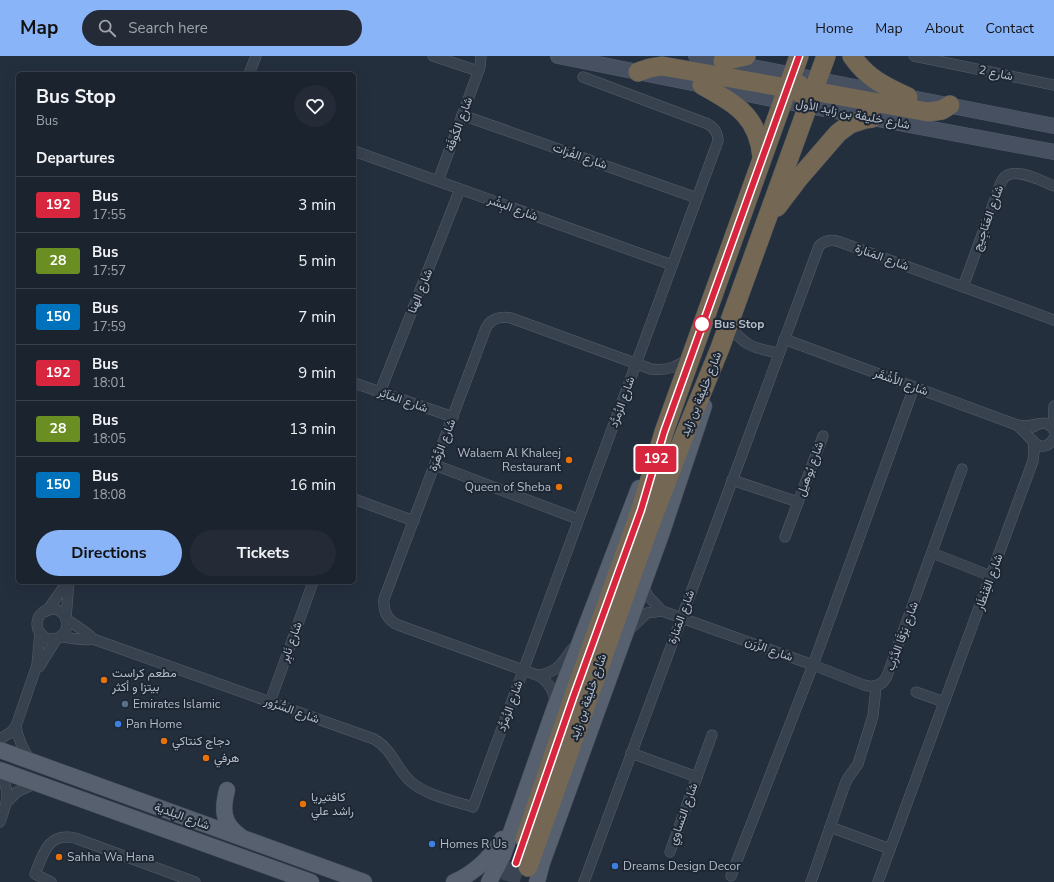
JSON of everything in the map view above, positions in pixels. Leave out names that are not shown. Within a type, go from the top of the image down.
[{"type":"highway","points":[[724,61],[746,56]]},
{"type":"highway","name":"شارع خليفة بن زايد","points":[[527,871],[646,537],[684,436],[720,348],[764,225],[800,90],[799,56]]},
{"type":"highway","points":[[757,245],[753,234],[754,224],[813,56]]},
{"type":"highway","name":"شارع خليفة بن زايد","points":[[527,871],[575,690],[641,510],[664,432],[762,157],[800,90],[826,56]]},
{"type":"highway","points":[[852,56],[871,78],[882,85],[908,97]]},
{"type":"highway","points":[[638,72],[650,68],[668,67],[928,112],[937,112],[950,106]]},
{"type":"highway","points":[[702,85],[733,102],[744,113],[758,135],[762,157]]},
{"type":"highway","points":[[764,225],[794,184],[838,133],[850,124],[872,118]]},
{"type":"main road","name":"شارع خليفة بن زايد الأول","points":[[558,56],[702,85],[908,97],[1054,126]]},
{"type":"main road","name":"شارع خليفة بن زايد الأول","points":[[696,56],[724,61],[872,118],[1054,152]]},
{"type":"main road","points":[[527,871],[545,855],[662,532],[701,419],[720,348]]},
{"type":"main road","points":[[489,882],[500,862],[555,706],[583,632],[629,514],[664,432]]},
{"type":"main road","name":"شارع البلدية","points":[[0,750],[364,882]]},
{"type":"main road","name":"شارع البلدية","points":[[0,770],[282,876],[311,882]]},
{"type":"main road","points":[[227,790],[223,811],[225,818],[232,830],[243,838]]},
{"type":"main road","points":[[454,882],[473,872],[489,858],[516,817]]},
{"type":"street","points":[[250,72],[256,56]]},
{"type":"street","points":[[433,56],[479,69]]},
{"type":"street","name":"شارع الكُوفَة","points":[[438,181],[479,69],[481,56]]},
{"type":"street","name":"شارع الكُوفَة","points":[[479,69],[488,56]]},
{"type":"street","name":"شارع 2","points":[[914,56],[949,59],[1054,85]]},
{"type":"street","name":"شارع الزُمرُّد","points":[[473,807],[718,141],[715,129],[708,124],[583,77]]},
{"type":"street","name":"شارع الفُرَات","points":[[462,115],[697,198]]},
{"type":"street","name":"شارع البِشْر","points":[[356,153],[672,265]]},
{"type":"street","name":"شارع العَنَاجِيج","points":[[963,287],[1002,180],[1012,173],[1020,173],[1054,186]]},
{"type":"street","name":"شارع الهنا","points":[[380,392],[460,189]]},
{"type":"street","name":"شارع المَنارة","points":[[584,882],[817,250],[822,243],[833,240],[840,242],[1054,320]]},
{"type":"street","name":"شارع الزَّهْرَة","points":[[555,706],[554,695],[550,685],[537,675],[398,625],[387,617],[384,608],[384,599],[486,328],[490,322],[496,319],[504,317],[511,318],[651,369],[664,370],[674,367],[690,358]]},
{"type":"street","points":[[729,323],[736,335],[747,344],[759,350],[779,353]]},
{"type":"street","name":"شارع الأَشْقَر","points":[[784,339],[1017,425],[1027,426],[1038,424]]},
{"type":"street","name":"شارع المَآثِر","points":[[356,384],[453,417]]},
{"type":"street","points":[[731,876],[813,665],[914,386]]},
{"type":"street","points":[[1052,437],[1037,445],[1033,441],[1031,431],[1054,406]]},
{"type":"street","points":[[1052,437],[1054,406]]},
{"type":"street","points":[[1038,424],[1048,424],[1052,437]]},
{"type":"street","name":"شارع الأَشْقَر","points":[[1017,425],[1033,441]]},
{"type":"street","name":"شارع بُوهيل","points":[[785,537],[823,436]]},
{"type":"street","name":"شارع القِنْطَار","points":[[1033,461],[1052,437]]},
{"type":"street","name":"شارع القِنْطَار","points":[[878,882],[1033,461],[1033,441]]},
{"type":"street","points":[[434,466],[578,519]]},
{"type":"street","name":"شارع بَرْقَا الدَّرْب","points":[[876,686],[883,683],[887,676],[962,469]]},
{"type":"street","name":"شارع بُوهيل","points":[[732,480],[798,502]]},
{"type":"street","points":[[356,500],[414,521]]},
{"type":"street","points":[[932,553],[991,576]]},
{"type":"street","points":[[0,739],[11,732],[16,726],[34,676],[39,654],[39,619],[67,584]]},
{"type":"street","points":[[34,676],[58,638],[66,629],[68,584]]},
{"type":"street","name":"شارع نَابِر","points":[[270,702],[312,584]]},
{"type":"street","name":"شارع الزِّرَن","points":[[643,585],[648,596],[662,611],[813,665],[864,685],[871,687],[876,686]]},
{"type":"street","points":[[46,610],[58,610],[66,618]]},
{"type":"street","points":[[626,632],[647,613],[662,611]]},
{"type":"street","name":"شارع السُّرُور","points":[[66,618],[90,635],[93,639],[374,739],[388,750],[406,776],[416,786],[426,791],[473,807]]},
{"type":"street","points":[[40,632],[47,638],[58,638]]},
{"type":"street","points":[[537,675],[548,673],[558,668],[583,632]]},
{"type":"street","name":"شارع السُّرُور","points":[[58,638],[70,637],[87,641],[93,639]]},
{"type":"street","points":[[811,882],[848,778],[858,764],[874,713],[876,686]]},
{"type":"street","points":[[916,692],[944,702]]},
{"type":"street","points":[[16,726],[19,742],[22,749],[31,761]]},
{"type":"street","name":"شارع التساوي","points":[[670,852],[712,735]]},
{"type":"street","name":"شارع التساوي","points":[[631,753],[697,776]]},
{"type":"street","points":[[0,775],[7,790],[7,802],[0,822]]},
{"type":"street","points":[[7,802],[17,792],[36,783]]},
{"type":"street","points":[[830,827],[890,849]]},
{"type":"street","points":[[51,882],[35,874],[45,848],[53,841],[66,837],[75,838],[195,882]]},
{"type":"tunnel","points":[[510,882],[516,863]]},
{"type":"bus line","name":"192","points":[[516,863],[602,616],[641,510],[664,432],[772,127],[799,56]]},
{"type":"place","name":"Bus Stop","points":[[702,324]]},
{"type":"place","name":"Walaem Al Khaleej Restaurant","points":[[569,460]]},
{"type":"place","name":"Queen of Sheba","points":[[559,487]]},
{"type":"place","name":"مطعم كراست بيتزا و أكثر","points":[[104,680]]},
{"type":"place","name":"Emirates Islamic","points":[[125,704]]},
{"type":"place","name":"Pan Home","points":[[118,724]]},
{"type":"place","name":"دجاج كنتاكي","points":[[164,741]]},
{"type":"place","name":"هرفي","points":[[206,758]]},
{"type":"place","name":"كافتيريا راشد علي","points":[[303,804]]},
{"type":"place","name":"Homes R Us","points":[[432,844]]},
{"type":"place","name":"Sahha Wa Hana","points":[[59,857]]},
{"type":"place","name":"Dreams Design Decor","points":[[615,866]]}]
